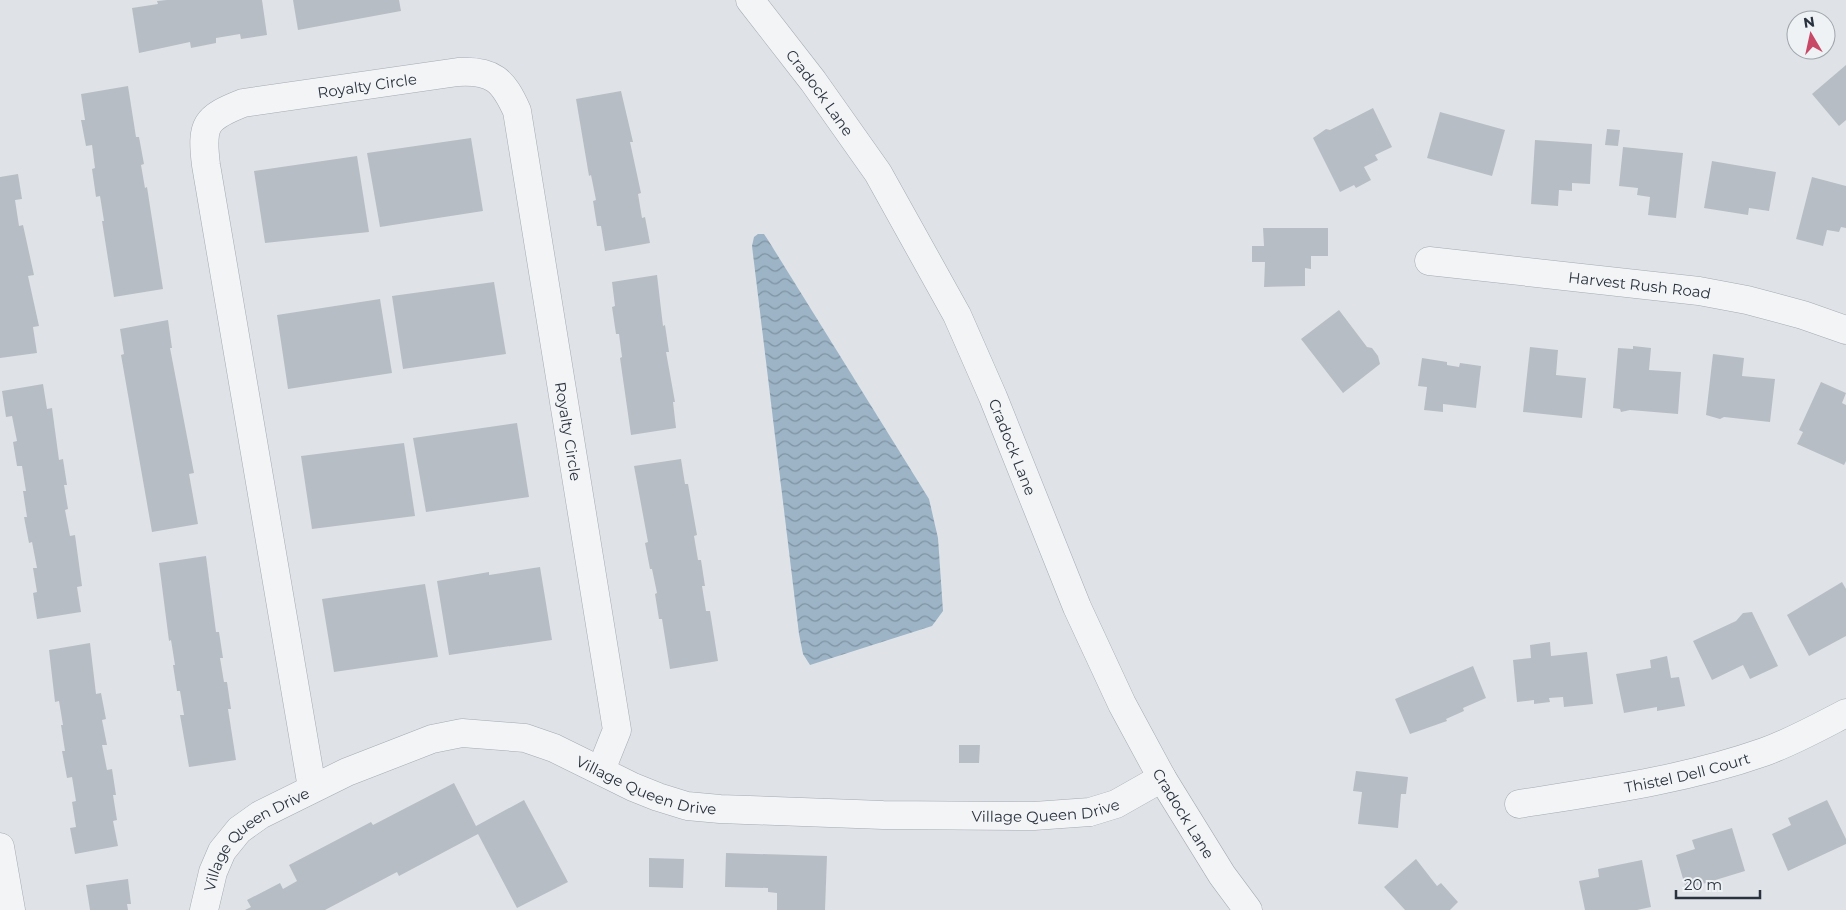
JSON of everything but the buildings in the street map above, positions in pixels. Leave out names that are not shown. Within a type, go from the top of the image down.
[{"type":"street","name":"Cradock Lane","points":[[750,0],[813,80],[878,173],[956,315],[992,397],[1078,607],[1122,704],[1162,778],[1222,876],[1248,910]]},
{"type":"street","name":"Royalty Circle","points":[[312,788],[206,165],[205,129],[217,113],[243,103],[474,71],[491,76],[507,88],[517,111],[617,730],[601,770]]},
{"type":"street","name":"Harvest Rush Road","points":[[1429,261],[1699,291],[1747,300],[1803,315],[1846,330]]},
{"type":"street","name":"Thistel Dell Court","points":[[1519,804],[1642,785],[1698,772],[1764,752],[1846,713]]},
{"type":"street","name":"Village Queen Drive","points":[[204,910],[213,872],[222,851],[239,830],[260,815],[312,788],[392,752],[432,739],[462,733],[525,738],[554,748],[633,787],[687,806],[720,809],[883,815],[1034,816],[1090,812],[1116,804],[1162,778]]},
{"type":"street","points":[[0,847],[11,910]]},
{"type":"water","points":[[758,234],[764,234],[768,240],[929,499],[938,538],[943,611],[932,626],[810,665],[803,654],[799,634],[752,246],[754,237]]}]
